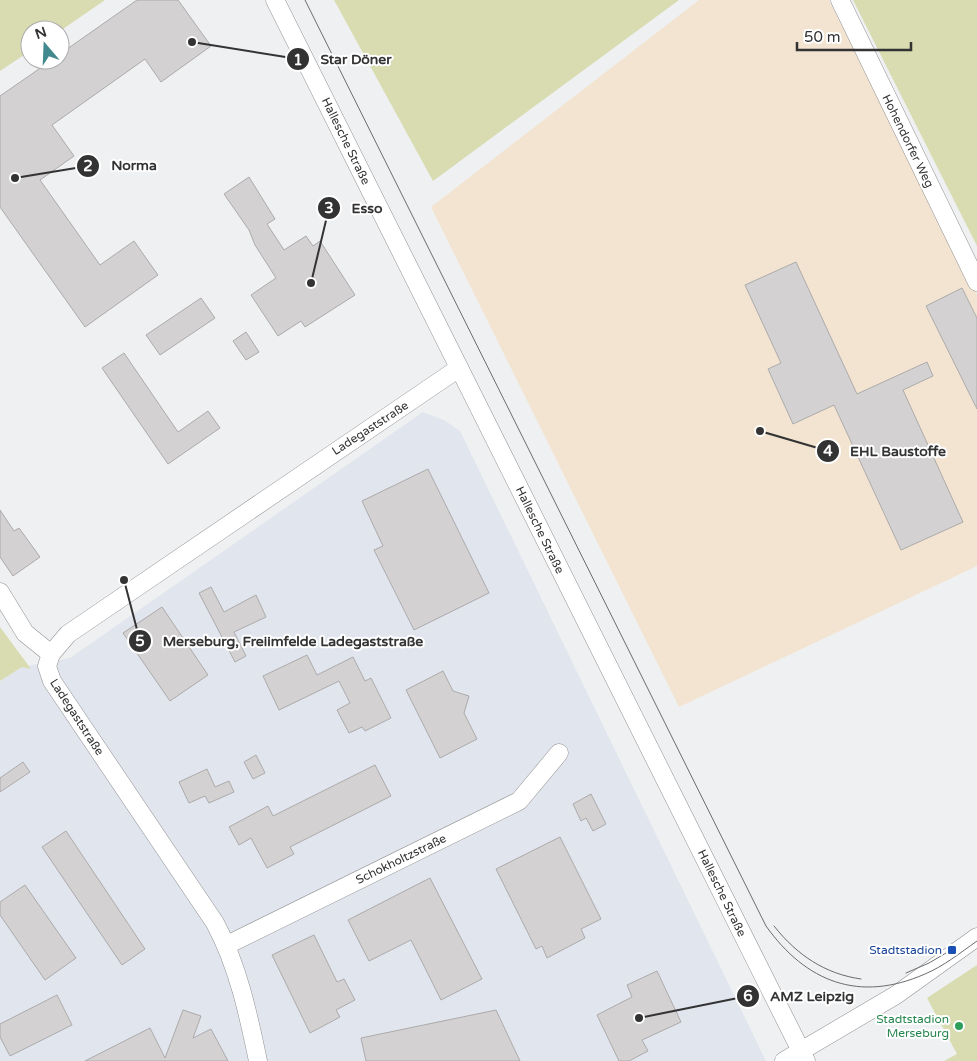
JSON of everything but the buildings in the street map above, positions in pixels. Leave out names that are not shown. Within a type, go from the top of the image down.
[{"type":"street","name":"Hallesche Straße","points":[[275,0],[803,1056]]},
{"type":"street","name":"Hohendorfer Weg","points":[[840,0],[977,282]]},
{"type":"street","name":"Ladegaststraße","points":[[258,1061],[238,976],[227,945],[215,923],[52,681],[47,666],[51,654],[68,634],[459,368]]},
{"type":"street","points":[[0,592],[25,633],[51,654]]},
{"type":"street","name":"Schokholtzstraße","points":[[227,945],[520,801],[559,753]]},
{"type":"street","points":[[784,1061],[803,1056],[896,995],[977,938]]},
{"type":"shaded area","points":[[699,0],[829,0],[977,295],[977,566],[679,707],[431,207]]},
{"type":"shaded area","points":[[423,412],[444,420],[460,431],[766,1061],[0,1061],[0,681],[22,667],[70,658]]},
{"type":"green space","points":[[0,0],[105,0],[70,24],[70,20],[20,20],[20,58],[0,71]]},
{"type":"green space","points":[[334,0],[679,0],[433,181]]},
{"type":"green space","points":[[853,0],[977,0],[977,246]]},
{"type":"green space","points":[[0,627],[31,669],[22,667],[0,681]]},
{"type":"green space","name":"Stadtstadion Merseburg","points":[[977,965],[977,1061],[944,1061],[957,1054],[927,998]]},
{"type":"tram line","points":[[305,0],[766,926],[798,961],[816,973],[836,982],[856,986],[878,987],[901,983],[932,971],[977,941]]},
{"type":"tram line","points":[[774,926],[792,946],[813,962],[835,973],[861,979]]},
{"type":"tram line","points":[[906,973],[946,953]]},
{"type":"place","name":"Star Döner","points":[[192,42]]},
{"type":"place","name":"Norma","points":[[15,178]]},
{"type":"place","name":"Esso","points":[[311,283]]},
{"type":"place","name":"EHL Baustoffe","points":[[760,431]]},
{"type":"place","name":"Merseburg, Freiimfelde Ladegaststraße","points":[[124,580]]},
{"type":"place","name":"Stadtstadion","points":[[952,950]]},
{"type":"place","name":"AMZ Leipzig","points":[[639,1018]]},
{"type":"place","name":"Stadtstadion Merseburg","points":[[959,1026]]}]
